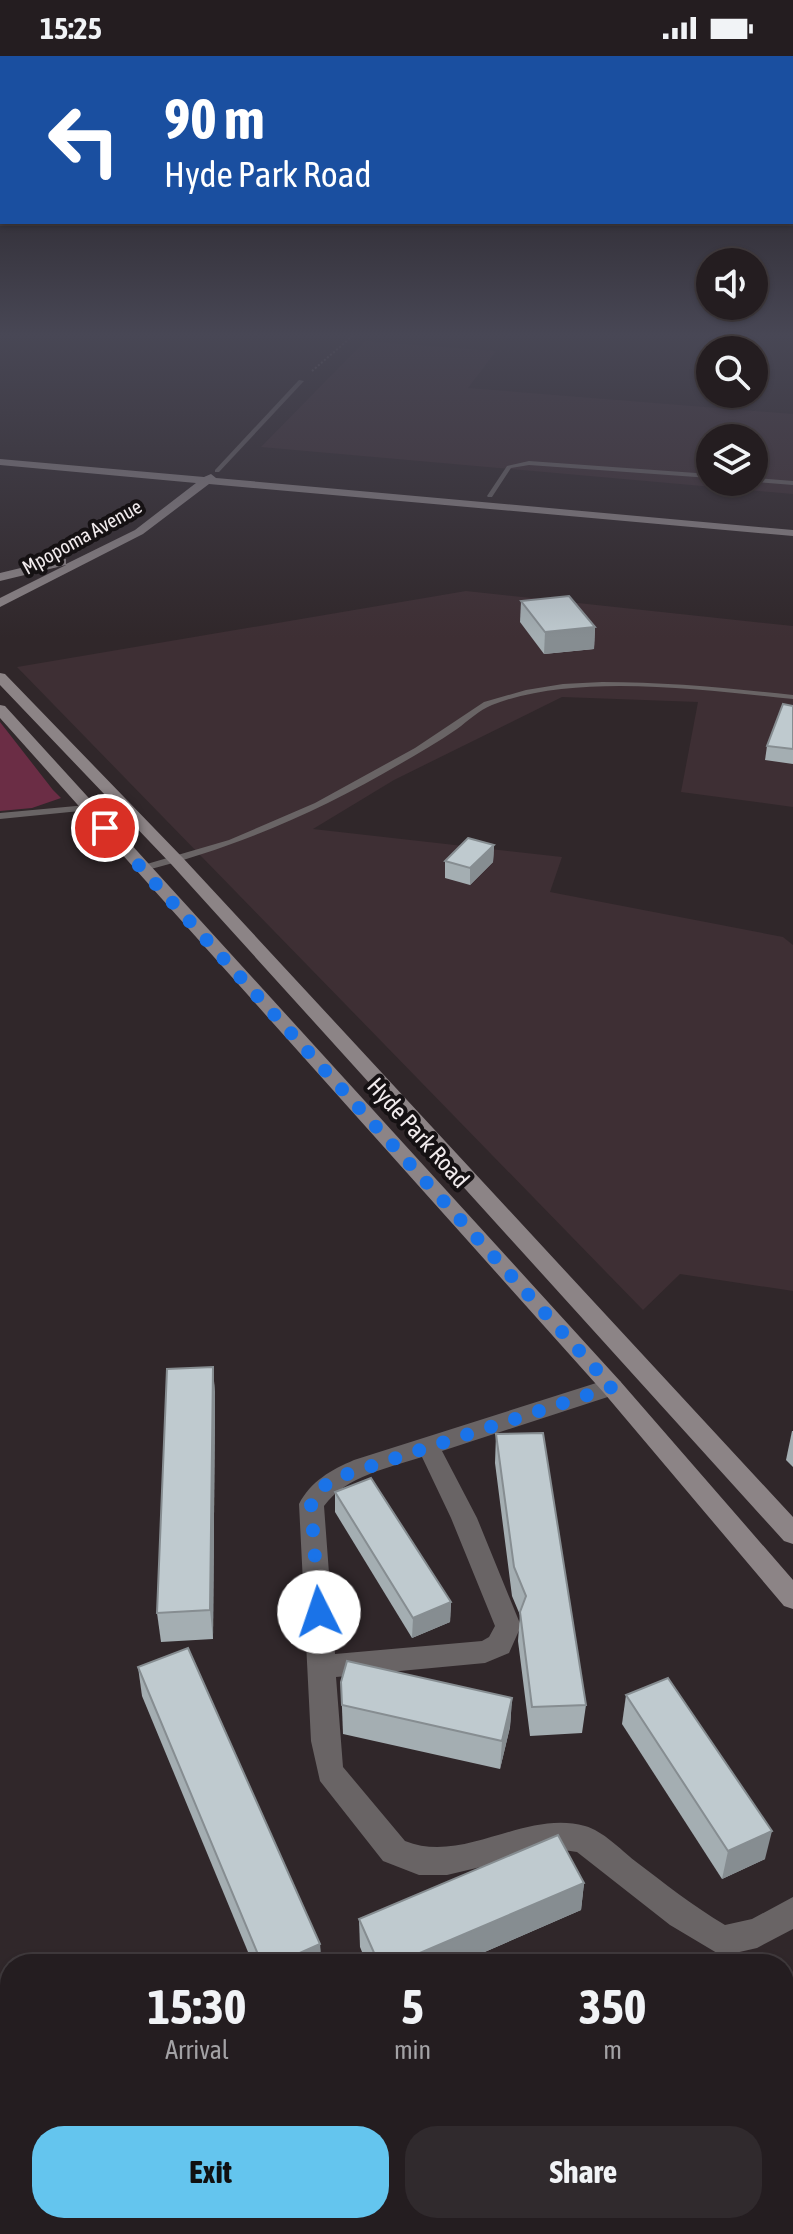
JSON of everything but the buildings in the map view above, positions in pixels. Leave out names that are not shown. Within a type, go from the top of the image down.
[{"type":"street","points":[[0,452],[212,476],[793,522]]},
{"type":"street","points":[[0,462],[137,474],[212,476],[248,484],[793,533]]},
{"type":"street","points":[[137,474],[179,483],[182,493],[172,507]]},
{"type":"street","name":"Mpopoma Avenue","points":[[0,603],[139,532],[212,476]]},
{"type":"street","points":[[172,507],[219,488],[248,484]]},
{"type":"street","points":[[0,577],[96,553]]},
{"type":"street","name":"Hyde Park Road","points":[[0,677],[177,861],[793,1534]]},
{"type":"street","name":"Hyde Park Road","points":[[0,709],[612,1387],[793,1598]]},
{"type":"street","points":[[612,1387],[332,1479],[318,1492],[311,1504],[325,1741],[330,1772],[394,1851],[419,1861],[447,1861],[557,1835],[584,1839],[681,1915],[722,1941],[757,1933],[793,1912]]},
{"type":"street","points":[[322,1667],[485,1652],[499,1645],[508,1626],[464,1518],[428,1446]]},
{"type":"lane","points":[[212,476],[251,435]]},
{"type":"lane","points":[[490,496],[509,467],[529,463],[696,475]]},
{"type":"lane","points":[[768,481],[793,483]]},
{"type":"lane","points":[[143,868],[177,861],[251,835],[370,778],[488,703],[534,691],[593,685],[740,691],[793,697]]},
{"type":"lane","points":[[0,816],[87,808]]},
{"type":"shaded area","points":[[273,435],[696,435],[696,485],[261,447]]},
{"type":"shaded area","points":[[768,435],[793,435],[793,494],[768,492]]},
{"type":"shaded area","points":[[466,591],[793,626],[793,807],[681,792],[698,702],[562,697],[394,780],[313,829],[562,857],[550,892],[783,937],[793,945],[793,1291],[680,1274],[643,1310],[17,667]]},
{"type":"shaded area","points":[[0,722],[61,798],[32,808],[0,811]]},
{"type":"route","points":[[105,828],[612,1387],[332,1479],[311,1504],[319,1612]]}]
